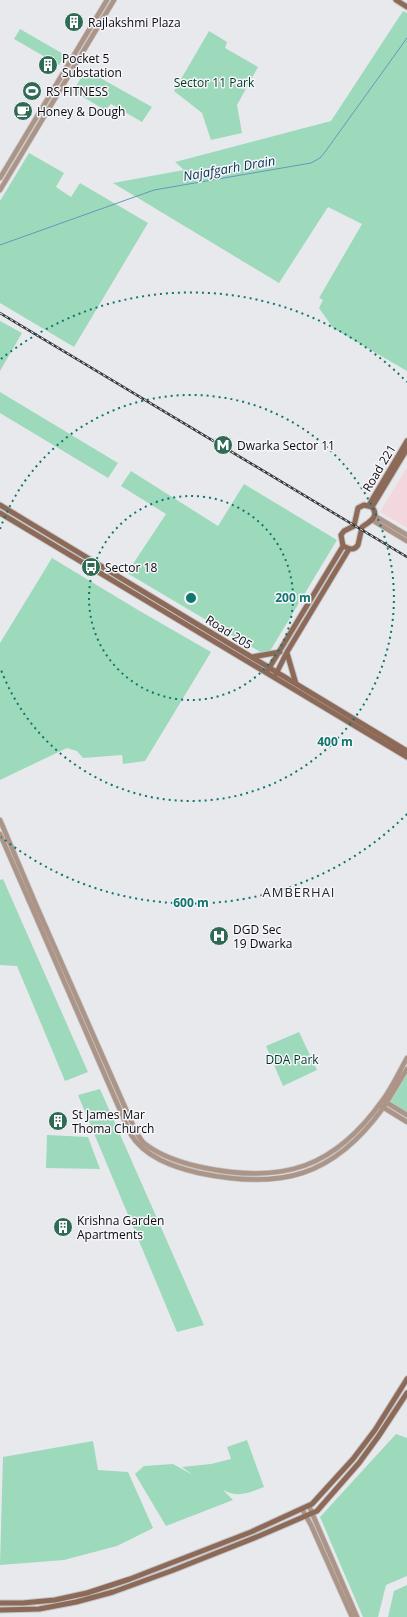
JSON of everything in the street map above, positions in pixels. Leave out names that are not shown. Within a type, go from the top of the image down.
[{"type":"main road","points":[[396,0],[407,7]]},
{"type":"main road","name":"Road 221","points":[[370,506],[407,441]]},
{"type":"main road","name":"Road 221","points":[[370,506],[407,449]]},
{"type":"main road","name":"Road 205","points":[[0,505],[252,657],[268,671]]},
{"type":"main road","points":[[268,671],[343,546],[341,535],[355,524],[358,508],[364,505],[370,506],[375,511],[374,518],[362,527],[358,545],[353,549],[343,546]]},
{"type":"main road","name":"Road 205","points":[[0,513],[268,671],[296,684],[407,751]]},
{"type":"main road","points":[[276,675],[287,652],[349,549]]},
{"type":"main road","points":[[252,657],[280,652]]},
{"type":"main road","points":[[287,652],[296,684]]},
{"type":"main road","name":"Road 205","points":[[276,675],[407,757]]},
{"type":"main road","points":[[0,1603],[23,1603],[54,1600],[87,1593],[130,1579],[251,1532],[309,1506],[344,1469],[379,1424],[407,1380]]},
{"type":"main road","points":[[0,1610],[39,1609],[76,1602],[113,1592],[164,1574],[317,1511],[359,1463],[407,1393]]},
{"type":"street","points":[[0,178],[107,0]]},
{"type":"street","points":[[0,190],[114,0]]},
{"type":"street","points":[[374,518],[407,535]]},
{"type":"street","points":[[374,518],[407,541]]},
{"type":"street","points":[[0,820],[27,891],[130,1133],[136,1142],[151,1155],[174,1166],[216,1176],[257,1180],[288,1177],[308,1171],[330,1161],[345,1150],[362,1134],[407,1068]]},
{"type":"street","points":[[0,834],[27,891]]},
{"type":"street","points":[[383,1104],[407,1058]]},
{"type":"street","points":[[383,1104],[407,1115]]},
{"type":"street","points":[[383,1104],[407,1122]]},
{"type":"street","points":[[309,1506],[342,1586],[357,1617]]},
{"type":"street","points":[[302,1509],[352,1617]]},
{"type":"shaded area","points":[[407,467],[407,528],[380,512]]},
{"type":"green space","points":[[403,11],[407,13],[407,371],[333,328],[319,308],[323,300],[319,298],[362,224],[328,207],[279,283],[113,183],[184,170],[175,162],[331,121]]},
{"type":"green space","points":[[20,29],[65,55],[59,65],[14,39]]},
{"type":"green space","name":"Sector 11 Park","points":[[209,31],[227,42],[225,48],[258,67],[237,105],[242,133],[211,140],[202,113],[174,91]]},
{"type":"green space","points":[[86,70],[152,107],[142,122],[111,104],[105,110],[73,91]]},
{"type":"green space","points":[[29,153],[64,173],[56,187],[71,197],[80,183],[148,223],[74,347],[0,303],[0,201]]},
{"type":"green space","points":[[0,321],[22,333],[0,371]]},
{"type":"green space","points":[[0,392],[118,463],[108,478],[0,413]]},
{"type":"green space","points":[[131,471],[218,526],[244,484],[337,540],[267,656],[127,573],[166,514],[121,486]]},
{"type":"green space","points":[[52,558],[211,652],[145,761],[123,764],[122,755],[83,758],[77,751],[67,748],[0,780],[0,643]]},
{"type":"green space","points":[[3,879],[88,1072],[65,1081],[17,966],[0,965],[0,880]]},
{"type":"green space","name":"DDA Park","points":[[299,1032],[317,1070],[283,1086],[266,1046]]},
{"type":"green space","points":[[407,1072],[407,1112],[388,1102]]},
{"type":"green space","points":[[100,1089],[204,1325],[177,1332],[78,1095]]},
{"type":"green space","points":[[47,1135],[88,1137],[100,1169],[46,1168]]},
{"type":"green space","points":[[396,1434],[407,1438],[407,1576],[386,1585],[378,1617],[363,1617],[320,1517]]},
{"type":"green space","points":[[247,1440],[264,1487],[244,1494],[234,1494],[223,1490],[233,1500],[166,1526],[135,1474],[144,1466],[173,1464],[193,1475],[182,1467],[211,1464],[231,1459],[227,1447]]},
{"type":"green space","points":[[93,1441],[98,1470],[128,1472],[153,1528],[117,1546],[64,1560],[0,1565],[3,1457]]},
{"type":"green space","points":[[407,1585],[407,1617],[388,1617],[394,1591]]},
{"type":"waterway","name":"Najafgarh Drain","points":[[0,245],[154,190],[311,163],[320,158],[325,152],[407,38]]},
{"type":"railway","points":[[0,313],[407,557]]},
{"type":"place","name":"Rajlakshmi Plaza","points":[[74,22]]},
{"type":"place","name":"Pocket 5 Substation","points":[[48,65]]},
{"type":"place","name":"RS FITNESS","points":[[32,91]]},
{"type":"place","name":"Honey & Dough","points":[[23,111]]},
{"type":"place","name":"Dwarka Sector 11","points":[[223,445]]},
{"type":"place","name":"Sector 18","points":[[91,567]]},
{"type":"place","name":"DGD Sec 19 Dwarka","points":[[219,936]]},
{"type":"place","name":"St James Mar Thoma Church","points":[[58,1121]]},
{"type":"place","name":"Krishna Garden Apartments","points":[[63,1227]]},
{"type":"district","name":"AMBERHAI","points":[[299,892]]}]
